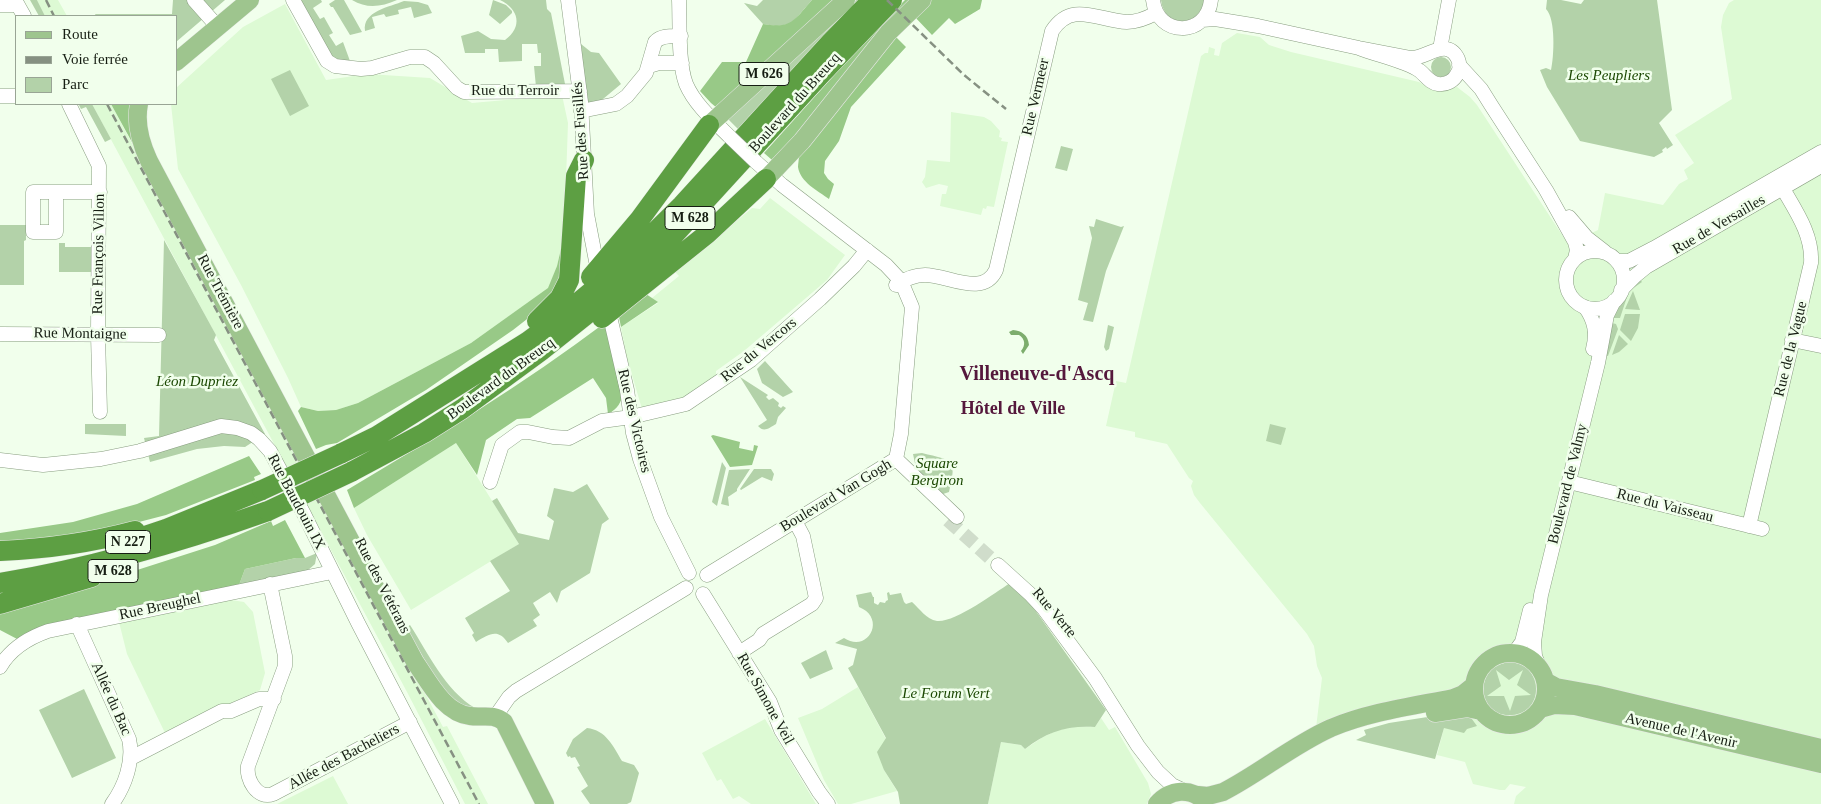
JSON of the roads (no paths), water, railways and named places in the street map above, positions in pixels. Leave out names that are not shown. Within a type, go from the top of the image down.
[{"type":"highway","name":"Boulevard du Breucq","points":[[0,583],[112,559],[214,520],[262,490],[377,436],[527,342],[609,277],[643,246],[872,0]]},
{"type":"highway","name":"Boulevard du Breucq","points":[[0,572],[61,560],[166,529],[268,510],[351,472],[424,433],[462,409],[573,325],[660,248],[892,0]]},
{"type":"highway","points":[[489,365],[582,287],[607,260],[712,122]]},
{"type":"highway","points":[[531,328],[560,298],[569,280],[576,176],[584,160]]},
{"type":"highway","points":[[462,409],[509,385],[577,337],[707,234],[761,170]]},
{"type":"highway","points":[[0,551],[29,550],[88,542],[214,520]]},
{"type":"highway","name":"M 628","points":[[0,604],[202,541],[214,520]]},
{"type":"main road","points":[[178,60],[234,0]]},
{"type":"main road","points":[[178,50],[250,0]]},
{"type":"main road","name":"M 626","points":[[712,122],[846,0]]},
{"type":"main road","points":[[761,170],[802,141],[888,34],[922,0]]},
{"type":"main road","name":"Rue Trémière","points":[[139,105],[139,137],[149,161],[319,475]]},
{"type":"main road","name":"Rue Trémière","points":[[147,105],[146,122],[149,140],[154,151],[276,381],[319,475]]},
{"type":"main road","name":"Rue des Vétérans","points":[[319,475],[343,517],[364,548],[441,698],[452,709],[462,714],[472,717],[495,717]]},
{"type":"main road","points":[[1514,653],[1526,657],[1542,675],[1546,693],[1540,709],[1528,720],[1513,725],[1496,723],[1481,711],[1475,699],[1474,686],[1478,671],[1488,660],[1502,654],[1514,653]]},
{"type":"main road","name":"Avenue de l'Avenir","points":[[1542,675],[1556,687],[1595,694],[1821,748]]},
{"type":"main road","points":[[1157,804],[1172,793],[1197,797],[1223,792],[1321,734],[1340,725],[1369,716],[1453,698],[1474,686]]},
{"type":"main road","name":"Avenue de l'Avenir","points":[[1540,709],[1562,705],[1582,708],[1821,764]]},
{"type":"main road","points":[[1223,804],[1234,795],[1313,747],[1350,730],[1403,717],[1467,708],[1481,711]]},
{"type":"main road","points":[[495,717],[504,722],[545,804]]},
{"type":"street","points":[[194,0],[214,23]]},
{"type":"street","name":"Rue du Terroir","points":[[293,0],[327,61],[335,66],[367,69],[420,56],[434,63],[457,88],[464,92],[580,91]]},
{"type":"street","name":"Rue des Fusillés","points":[[568,0],[580,91],[588,225],[596,261]]},
{"type":"street","name":"Boulevard Van Gogh","points":[[680,0],[682,63],[686,85],[697,102],[728,140],[761,170],[815,218],[865,252],[899,283],[911,319],[901,434],[896,459],[707,575]]},
{"type":"street","points":[[1154,7],[1164,22],[1176,28],[1190,27],[1202,20],[1210,9],[1211,0]]},
{"type":"street","points":[[1211,0],[1222,11],[1258,26]]},
{"type":"street","points":[[1427,77],[1423,66],[1425,58],[1434,51],[1449,0]]},
{"type":"street","points":[[0,5],[19,7]]},
{"type":"street","name":"Rue Vermeer","points":[[899,283],[913,276],[924,275],[977,285],[986,282],[994,274],[1052,32],[1061,21],[1076,14],[1090,14],[1130,22],[1145,18],[1154,7]]},
{"type":"street","points":[[1202,20],[1211,19],[1258,26],[1359,48],[1416,58],[1434,51],[1447,50],[1454,54],[1459,65],[1476,82],[1546,190],[1575,242],[1577,250],[1566,273],[1566,286],[1573,299],[1585,307],[1592,309],[1602,308],[1618,296],[1623,277],[1612,258],[1587,238],[1546,190]]},
{"type":"street","points":[[581,111],[616,104],[623,100],[639,83],[649,66],[657,39],[681,36]]},
{"type":"street","points":[[1359,48],[1413,67],[1431,82],[1439,84],[1447,84],[1453,80],[1459,65]]},
{"type":"street","points":[[649,66],[659,63],[682,63]]},
{"type":"street","points":[[1453,80],[1464,81],[1471,85],[1490,105]]},
{"type":"street","points":[[0,96],[15,96]]},
{"type":"street","name":"Rue François Villon","points":[[70,105],[98,161],[100,192],[98,335],[100,412]]},
{"type":"street","name":"Rue de Versailles","points":[[1618,296],[1643,269],[1779,183],[1821,152]]},
{"type":"street","name":"Rue de Versailles","points":[[1612,258],[1629,261],[1779,183],[1821,166]]},
{"type":"street","name":"Rue de la Vague","points":[[1756,527],[1792,340],[1809,272],[1811,247],[1803,225],[1779,183]]},
{"type":"street","points":[[56,192],[100,192]]},
{"type":"street","points":[[1574,259],[1592,251],[1612,258]]},
{"type":"street","name":"Rue du Vercors","points":[[490,482],[502,445],[520,432],[565,439],[602,421],[631,417],[686,404],[740,368],[814,305],[854,266],[865,252]]},
{"type":"street","name":"Boulevard de Valmy","points":[[1542,675],[1534,650],[1536,623],[1603,341],[1607,315],[1618,296]]},
{"type":"street","name":"Boulevard de Valmy","points":[[1514,653],[1520,647],[1523,638],[1594,342],[1594,326],[1585,307]]},
{"type":"street","name":"Rue des Victoires","points":[[611,321],[627,390],[636,446],[661,517],[689,573]]},
{"type":"street","name":"Rue Montaigne","points":[[0,334],[159,335]]},
{"type":"street","points":[[1792,340],[1821,346]]},
{"type":"street","name":"Rue Baudouin IX","points":[[0,460],[32,464],[67,464],[140,451],[214,428],[230,426],[260,439],[270,452],[304,514],[452,804]]},
{"type":"street","points":[[896,459],[920,483],[939,512],[952,519]]},
{"type":"street","name":"Rue du Vaisseau","points":[[1569,482],[1756,527]]},
{"type":"street","points":[[739,653],[759,640],[763,634],[812,604],[816,598],[803,536],[795,521]]},
{"type":"street","name":"Rue Verte","points":[[999,561],[1039,604],[1095,678],[1138,746],[1164,779],[1197,797]]},
{"type":"street","points":[[698,570],[707,575],[710,584],[703,594],[692,594],[686,588],[685,580],[689,573],[698,570]]},
{"type":"street","name":"Rue Breughel","points":[[0,667],[16,648],[32,637],[48,631],[332,572]]},
{"type":"street","name":"Allée des Bacheliers","points":[[270,584],[285,656],[285,666],[248,770],[249,777],[258,793],[266,796],[273,794],[410,722]]},
{"type":"street","points":[[495,717],[509,697],[516,691],[686,588]]},
{"type":"street","name":"Rue Simone Veil","points":[[703,594],[770,702],[781,730],[828,804]]},
{"type":"street","name":"Allée du Bac","points":[[76,624],[129,739],[131,758],[118,796],[112,804]]},
{"type":"street","points":[[131,758],[222,711],[231,711],[259,698],[274,699]]},
{"type":"street","name":"Rue Verte","points":[[1138,746],[1157,785],[1157,804]]},
{"type":"tunnel","points":[[948,520],[998,565]]},
{"type":"railway","points":[[46,0],[54,15]]},
{"type":"railway","points":[[887,0],[964,75],[1006,109]]},
{"type":"railway","points":[[108,105],[479,804]]},
{"type":"district","name":"Villeneuve-d'Ascq","points":[[1037,375]]},
{"type":"district","name":"Hôtel de Ville","points":[[1013,409]]},
{"type":"park label","name":"Les Peupliers","points":[[1609,76]]},
{"type":"park label","name":"Léon Dupriez","points":[[197,382]]},
{"type":"park label","name":"Square Bergiron","points":[[937,472]]},
{"type":"park label","name":"Le Forum Vert","points":[[946,694]]}]
